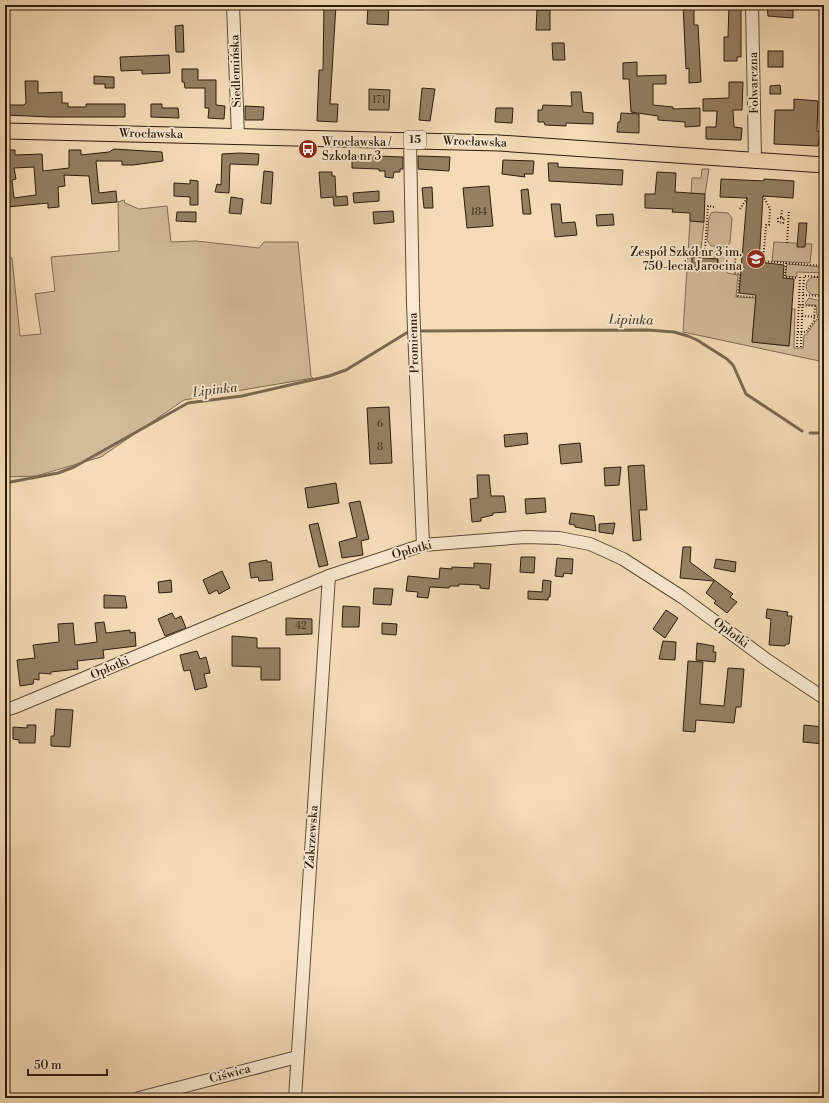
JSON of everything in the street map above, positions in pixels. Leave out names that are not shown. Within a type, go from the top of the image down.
[{"type":"main road","name":"Wrocławska","points":[[5,131],[410,140],[506,144],[824,165]]},
{"type":"street","name":"Siedlemińska","points":[[233,5],[238,136]]},
{"type":"street","name":"Folwarczna","points":[[752,5],[755,160]]},
{"type":"street","name":"Promienna","points":[[410,140],[412,304],[423,545]]},
{"type":"street","name":"Opłotki","points":[[5,710],[23,704],[329,576],[423,545],[525,537],[559,538],[590,544],[624,559],[682,597],[767,660],[824,698]]},
{"type":"street","name":"Zakrzewska","points":[[295,1098],[329,576]]},
{"type":"street","name":"Ciświca","points":[[139,1098],[297,1057]]},
{"type":"path","points":[[764,196],[770,209],[769,225],[766,224],[763,261],[824,266]]},
{"type":"path","points":[[740,209],[747,198]]},
{"type":"path","points":[[705,249],[708,206],[714,207]]},
{"type":"path","points":[[781,218],[782,210]]},
{"type":"path","points":[[787,242],[789,210]]},
{"type":"path","points":[[699,258],[700,250],[705,249],[736,252],[734,273],[740,274],[738,296],[756,297]]},
{"type":"path","points":[[786,263],[784,277],[797,278]]},
{"type":"path","points":[[797,347],[800,276]]},
{"type":"path","points":[[801,346],[804,276],[824,277]]},
{"type":"path","points":[[821,296],[824,292]]},
{"type":"path","points":[[803,295],[821,296]]},
{"type":"path","points":[[821,296],[824,301]]},
{"type":"path","points":[[798,332],[806,332],[814,321],[815,306],[799,305]]},
{"type":"path","points":[[802,316],[824,317]]},
{"type":"shaded area","points":[[702,169],[709,169],[705,194],[691,194],[692,178],[701,178]]},
{"type":"shaded area","points":[[124,200],[125,203],[139,209],[167,206],[171,242],[196,241],[259,248],[264,242],[298,242],[311,376],[313,378],[184,400],[101,457],[36,476],[5,477],[5,258],[12,258],[20,336],[41,334],[35,294],[55,291],[51,257],[119,251],[118,202]]},
{"type":"shaded area","points":[[711,213],[728,213],[732,218],[730,243],[725,247],[711,246],[707,240],[709,218]]},
{"type":"shaded area","points":[[690,221],[704,222],[701,249],[699,249],[698,258],[692,258],[692,266],[717,268],[718,260],[700,258],[700,250],[726,253],[728,258],[727,273],[738,275],[736,297],[756,298],[752,342],[789,346],[792,309],[795,309],[794,348],[803,348],[804,335],[806,335],[817,319],[821,320],[823,324],[822,354],[824,357],[824,362],[683,332]]},
{"type":"shaded area","points":[[774,242],[812,244],[810,263],[772,261]]},
{"type":"shaded area","points":[[787,264],[824,267],[824,273],[797,272],[797,277],[785,276]]},
{"type":"shaded area","points":[[815,277],[821,280],[824,286],[821,292],[815,295],[809,292],[806,286],[809,280]]},
{"type":"shaded area","points":[[809,298],[821,301],[824,306],[822,313],[817,315],[816,305],[807,305],[805,303]]},
{"type":"building","points":[[324,5],[336,5],[330,104],[338,104],[337,122],[317,121],[319,70],[323,70]]},
{"type":"building","points":[[368,5],[389,5],[388,25],[367,24]]},
{"type":"building","points":[[683,5],[694,5],[694,25],[698,25],[701,82],[689,83],[689,68],[686,69]]},
{"type":"building","points":[[729,5],[741,5],[741,57],[737,57],[737,61],[724,61],[724,37],[728,37]]},
{"type":"building","points":[[767,5],[786,5],[786,10],[793,10],[793,18],[768,16]]},
{"type":"building","points":[[537,10],[550,10],[550,30],[536,30]]},
{"type":"building","points":[[183,25],[184,52],[176,52],[175,26]]},
{"type":"building","points":[[552,43],[564,43],[565,60],[553,60]]},
{"type":"building","points":[[768,51],[783,51],[783,67],[768,67]]},
{"type":"building","points":[[169,55],[170,73],[142,74],[142,70],[121,71],[120,57]]},
{"type":"building","points":[[637,62],[637,76],[666,75],[666,84],[653,84],[653,105],[673,107],[673,109],[700,108],[700,126],[685,127],[685,122],[658,120],[658,116],[631,112],[629,79],[623,79],[623,63]]},
{"type":"building","points":[[182,69],[198,69],[198,80],[216,80],[216,105],[225,106],[224,119],[208,118],[209,108],[205,108],[205,88],[185,88],[184,82],[182,82]]},
{"type":"building","points":[[94,76],[114,77],[114,88],[105,88],[105,84],[94,84]]},
{"type":"building","points":[[25,81],[38,81],[38,93],[62,92],[62,103],[68,103],[68,107],[86,107],[86,104],[125,104],[125,117],[50,117],[5,115],[5,105],[24,105],[26,103]]},
{"type":"building","points":[[729,82],[743,82],[742,110],[733,110],[734,127],[742,128],[741,140],[706,139],[706,127],[716,127],[717,111],[703,111],[703,99],[729,98]]},
{"type":"building","points":[[780,85],[781,94],[770,94],[770,86]]},
{"type":"building","points":[[422,88],[435,89],[430,121],[419,120]]},
{"type":"building","points":[[369,89],[390,90],[389,110],[369,110]]},
{"type":"building","points":[[571,92],[581,92],[583,112],[593,113],[593,124],[566,123],[566,126],[545,125],[544,122],[538,122],[538,110],[542,110],[543,105],[572,106]]},
{"type":"building","points":[[794,99],[818,101],[817,131],[820,132],[818,146],[774,144],[775,110],[794,110]]},
{"type":"building","points":[[151,104],[162,104],[162,108],[178,108],[179,118],[151,117]]},
{"type":"building","points":[[245,106],[264,107],[263,120],[245,120]]},
{"type":"building","points":[[496,108],[513,108],[512,123],[495,122]]},
{"type":"building","points":[[621,113],[639,114],[639,133],[617,132]]},
{"type":"building","points":[[114,149],[162,152],[163,161],[122,165],[122,161],[96,161],[99,193],[116,191],[117,202],[92,204],[89,176],[64,175],[65,186],[58,187],[59,207],[48,208],[48,203],[7,207],[5,150],[15,150],[15,155],[42,154],[43,171],[69,168],[69,150],[81,150],[81,155],[109,152]],"holes":[[[34,167],[36,195],[14,198],[12,180],[16,179],[14,168]]]},
{"type":"building","points":[[222,154],[259,154],[258,165],[230,164],[229,193],[215,192],[217,184],[221,185]]},
{"type":"building","points":[[352,155],[403,157],[403,169],[400,169],[400,172],[394,172],[393,178],[385,177],[385,171],[379,171],[379,169],[352,168]]},
{"type":"building","points":[[418,156],[450,157],[449,171],[418,169]]},
{"type":"building","points":[[503,160],[534,161],[533,174],[524,174],[525,177],[502,174]]},
{"type":"building","points":[[548,163],[558,163],[558,167],[623,170],[622,185],[549,181]]},
{"type":"building","points":[[264,171],[273,172],[271,204],[261,203]]},
{"type":"building","points":[[319,172],[332,172],[332,176],[335,176],[336,197],[347,196],[348,205],[334,206],[333,197],[321,198]]},
{"type":"building","points":[[657,172],[676,173],[675,192],[705,194],[704,222],[690,221],[690,213],[672,212],[673,209],[645,208],[645,194],[655,194]]},
{"type":"building","points":[[721,179],[794,181],[793,198],[763,196],[759,262],[784,265],[783,278],[794,279],[789,346],[752,342],[756,295],[739,293],[747,198],[720,197]]},
{"type":"building","points":[[190,180],[198,181],[198,205],[190,205],[190,197],[174,196],[174,183],[190,184]]},
{"type":"building","points":[[489,186],[493,226],[467,228],[463,188]]},
{"type":"building","points":[[432,187],[433,208],[424,208],[422,188]]},
{"type":"building","points":[[528,189],[531,214],[523,214],[521,190]]},
{"type":"building","points":[[379,191],[379,201],[354,203],[353,193]]},
{"type":"building","points":[[231,197],[243,199],[241,214],[229,213]]},
{"type":"building","points":[[551,204],[560,204],[562,223],[575,222],[577,235],[555,237]]},
{"type":"building","points":[[393,211],[394,222],[374,224],[373,212]]},
{"type":"building","points":[[177,212],[196,212],[196,222],[176,221]]},
{"type":"building","points":[[613,214],[614,225],[597,226],[596,215]]},
{"type":"building","points":[[799,223],[807,223],[805,247],[797,247]]},
{"type":"building","points":[[692,257],[718,259],[717,268],[692,267]]},
{"type":"building","points":[[389,407],[392,463],[370,464],[367,408]]},
{"type":"building","points":[[527,433],[528,444],[505,447],[504,435]]},
{"type":"building","points":[[580,443],[582,462],[561,464],[559,445]]},
{"type":"building","points":[[644,465],[647,510],[639,510],[641,540],[633,541],[628,466]]},
{"type":"building","points":[[621,467],[619,485],[605,486],[604,468]]},
{"type":"building","points":[[477,475],[489,475],[491,496],[504,496],[506,512],[493,513],[493,515],[481,518],[481,521],[472,522],[470,499],[478,498]]},
{"type":"building","points":[[336,483],[339,503],[308,508],[305,488]]},
{"type":"building","points":[[545,498],[546,512],[526,514],[525,499]]},
{"type":"building","points":[[360,501],[369,539],[361,541],[363,555],[342,558],[339,542],[357,537],[349,503]]},
{"type":"building","points":[[571,513],[594,516],[596,531],[575,527],[575,525],[569,524]]},
{"type":"building","points":[[318,523],[328,565],[319,567],[309,525]]},
{"type":"building","points":[[615,523],[613,534],[599,532],[599,524]]},
{"type":"building","points":[[683,547],[691,547],[690,562],[733,594],[730,597],[737,602],[727,613],[714,603],[716,601],[706,593],[714,581],[680,578]]},
{"type":"building","points":[[521,557],[535,557],[534,573],[520,572]]},
{"type":"building","points":[[557,558],[573,559],[572,574],[564,573],[563,577],[555,576]]},
{"type":"building","points":[[716,559],[736,562],[735,572],[714,568]]},
{"type":"building","points":[[267,560],[267,562],[271,562],[273,580],[259,581],[258,577],[251,578],[249,563]]},
{"type":"building","points":[[474,563],[491,564],[489,589],[480,588],[480,585],[459,584],[459,586],[450,586],[449,588],[430,587],[428,598],[417,597],[418,592],[406,591],[408,576],[439,579],[440,568],[474,568]]},
{"type":"building","points":[[222,571],[230,588],[219,594],[217,590],[209,594],[203,580]]},
{"type":"building","points":[[171,580],[172,592],[159,593],[158,582]]},
{"type":"building","points":[[543,580],[551,581],[550,597],[548,597],[548,600],[528,599],[528,591],[542,592]]},
{"type":"building","points":[[374,588],[393,589],[391,605],[373,604]]},
{"type":"building","points":[[104,595],[125,596],[127,608],[104,608]]},
{"type":"building","points":[[343,606],[360,607],[359,627],[342,627]]},
{"type":"building","points":[[767,609],[788,612],[787,616],[792,616],[789,644],[786,644],[785,646],[769,645],[771,619],[766,618]]},
{"type":"building","points":[[666,610],[678,618],[665,638],[653,629]]},
{"type":"building","points":[[172,613],[175,619],[181,616],[186,628],[165,636],[158,619]]},
{"type":"building","points":[[286,618],[312,619],[312,634],[286,635]]},
{"type":"building","points":[[104,622],[106,633],[130,630],[130,633],[135,632],[136,646],[103,650],[104,658],[77,661],[78,669],[51,672],[51,674],[39,673],[39,680],[34,679],[33,684],[20,686],[17,660],[35,658],[33,645],[59,642],[58,624],[73,623],[75,645],[97,642],[95,623]]},
{"type":"building","points":[[382,623],[397,624],[396,635],[382,634]]},
{"type":"building","points":[[232,636],[257,638],[257,648],[280,648],[280,680],[261,680],[261,667],[232,666]]},
{"type":"building","points":[[663,641],[676,642],[675,660],[659,659]]},
{"type":"building","points":[[697,643],[714,646],[713,652],[716,652],[715,662],[696,660]]},
{"type":"building","points":[[197,651],[200,659],[206,657],[210,673],[204,674],[207,687],[195,690],[190,670],[184,671],[180,655]]},
{"type":"building","points":[[688,661],[703,662],[700,704],[724,706],[728,668],[744,669],[741,707],[736,707],[734,723],[696,720],[695,732],[683,731]]},
{"type":"building","points":[[56,709],[73,710],[70,747],[51,746],[51,736],[54,736]]},
{"type":"building","points":[[27,725],[36,725],[35,743],[19,743],[19,740],[13,739],[13,727],[27,728]]},
{"type":"building","points":[[804,725],[824,727],[824,744],[803,742]]},
{"type":"waterway","name":"Lipinka","points":[[420,331],[648,330],[674,332],[697,340],[727,359],[733,365],[746,394],[802,431]]},
{"type":"waterway","name":"Lipinka","points":[[5,483],[58,473],[74,467],[188,403],[242,396],[329,376],[346,370],[408,332]]},
{"type":"waterway","name":"Lipinka","points":[[810,433],[824,433]]},
{"type":"place","name":"Wrocławska / Szkoła nr 3","points":[[308,149]]},
{"type":"place","name":"Zespół Szkół nr 3 im. 750-lecia Jarocina","points":[[756,259]]}]
